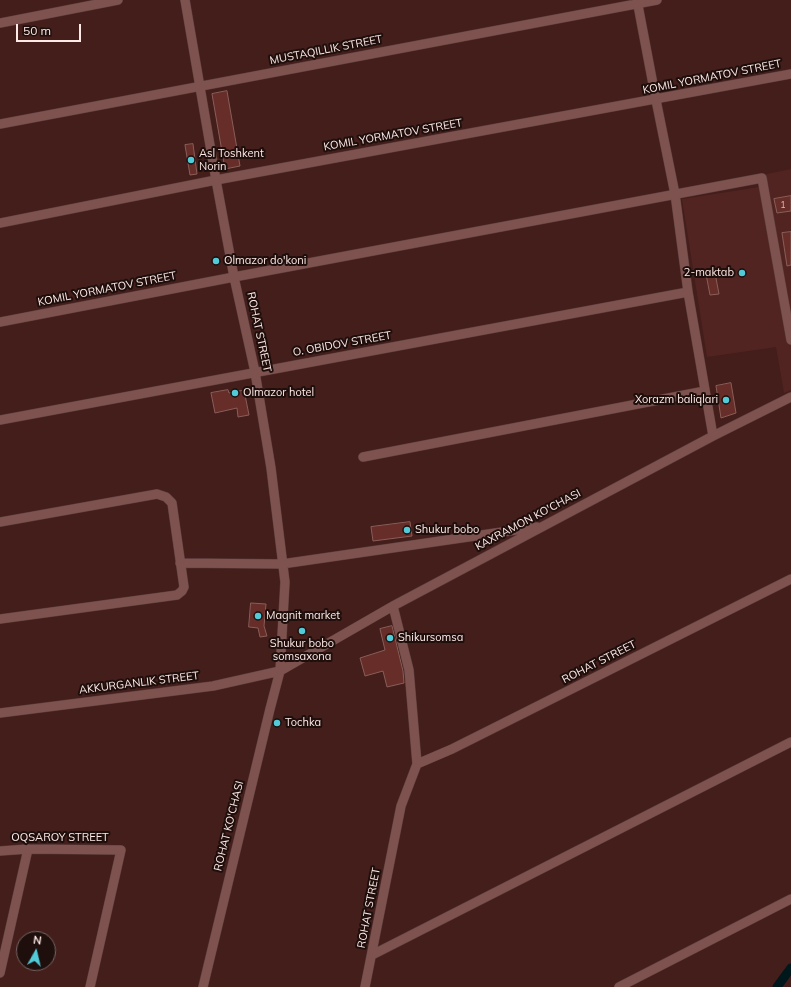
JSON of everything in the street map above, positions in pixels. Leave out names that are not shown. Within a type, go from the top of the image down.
[{"type":"street","points":[[0,23],[118,0]]},
{"type":"street","name":"ROHAT STREET","points":[[185,0],[216,180],[234,277],[255,372],[271,468],[285,582],[280,671]]},
{"type":"street","name":"MUSTAQILLIK STREET","points":[[0,124],[638,2],[657,0]]},
{"type":"street","points":[[638,2],[675,194],[688,292],[713,436]]},
{"type":"street","name":"KOMIL YORMATOV STREET","points":[[0,223],[216,180],[791,74]]},
{"type":"street","name":"KOMIL YORMATOV STREET","points":[[0,322],[762,178],[791,340]]},
{"type":"street","name":"O. OBIDOV STREET","points":[[0,420],[688,292]]},
{"type":"street","points":[[363,457],[705,390]]},
{"type":"street","name":"KAXRAMON KO'CHASI","points":[[280,671],[393,606],[713,436],[791,397]]},
{"type":"street","points":[[0,522],[157,494],[166,497],[172,503],[184,587],[177,595],[0,619]]},
{"type":"street","points":[[180,563],[282,564],[544,526]]},
{"type":"street","name":"ROHAT STREET","points":[[417,764],[452,749],[791,579]]},
{"type":"street","name":"ROHAT STREET","points":[[365,987],[401,806],[417,764],[409,670],[393,606]]},
{"type":"street","name":"AKKURGANLIK STREET","points":[[0,713],[213,686],[280,671]]},
{"type":"street","name":"ROHAT KO'CHASI","points":[[203,987],[280,671]]},
{"type":"street","points":[[372,955],[791,742]]},
{"type":"street","points":[[0,973],[28,849]]},
{"type":"street","name":"OQSAROY STREET","points":[[0,851],[28,849],[121,850],[90,987]]},
{"type":"street","points":[[619,987],[791,899]]},
{"type":"shaded area","name":"2-maktab","points":[[791,169],[791,390],[784,393],[776,347],[707,357],[682,199],[766,186],[762,175]]},
{"type":"building","points":[[227,91],[240,166],[225,169],[212,94]]},
{"type":"building","name":"Asl Toshkent Norin","points":[[193,144],[197,174],[190,175],[185,145]]},
{"type":"building","points":[[791,196],[791,211],[777,213],[774,199]]},
{"type":"building","points":[[791,232],[791,265],[787,266],[782,233]]},
{"type":"building","points":[[715,273],[719,294],[710,295],[706,274]]},
{"type":"building","name":"Xorazm baliqlari","points":[[731,383],[736,413],[721,418],[716,386]]},
{"type":"building","points":[[228,390],[229,393],[244,390],[249,415],[238,417],[237,408],[215,413],[211,393]]},
{"type":"building","points":[[410,522],[412,536],[373,541],[371,527]]},
{"type":"building","name":"Magnit market","points":[[251,603],[266,604],[264,626],[267,636],[260,637],[258,628],[249,627]]},
{"type":"building","points":[[392,626],[403,671],[404,683],[387,687],[383,671],[365,676],[360,658],[385,650],[380,629]]},
{"type":"waterway","points":[[777,987],[791,968]]},
{"type":"place","name":"Asl Toshkent Norin","points":[[191,160]]},
{"type":"place","name":"Olmazor do'koni","points":[[216,261]]},
{"type":"place","name":"2-maktab","points":[[742,273]]},
{"type":"place","name":"Olmazor hotel","points":[[235,393]]},
{"type":"place","name":"Xorazm baliqlari","points":[[726,400]]},
{"type":"place","name":"Shukur bobo","points":[[407,530]]},
{"type":"place","name":"Magnit market","points":[[258,616]]},
{"type":"place","name":"Shukur bobo somsaxona","points":[[302,631]]},
{"type":"place","name":"Shikursomsa","points":[[390,638]]},
{"type":"place","name":"Tochka","points":[[277,723]]}]
